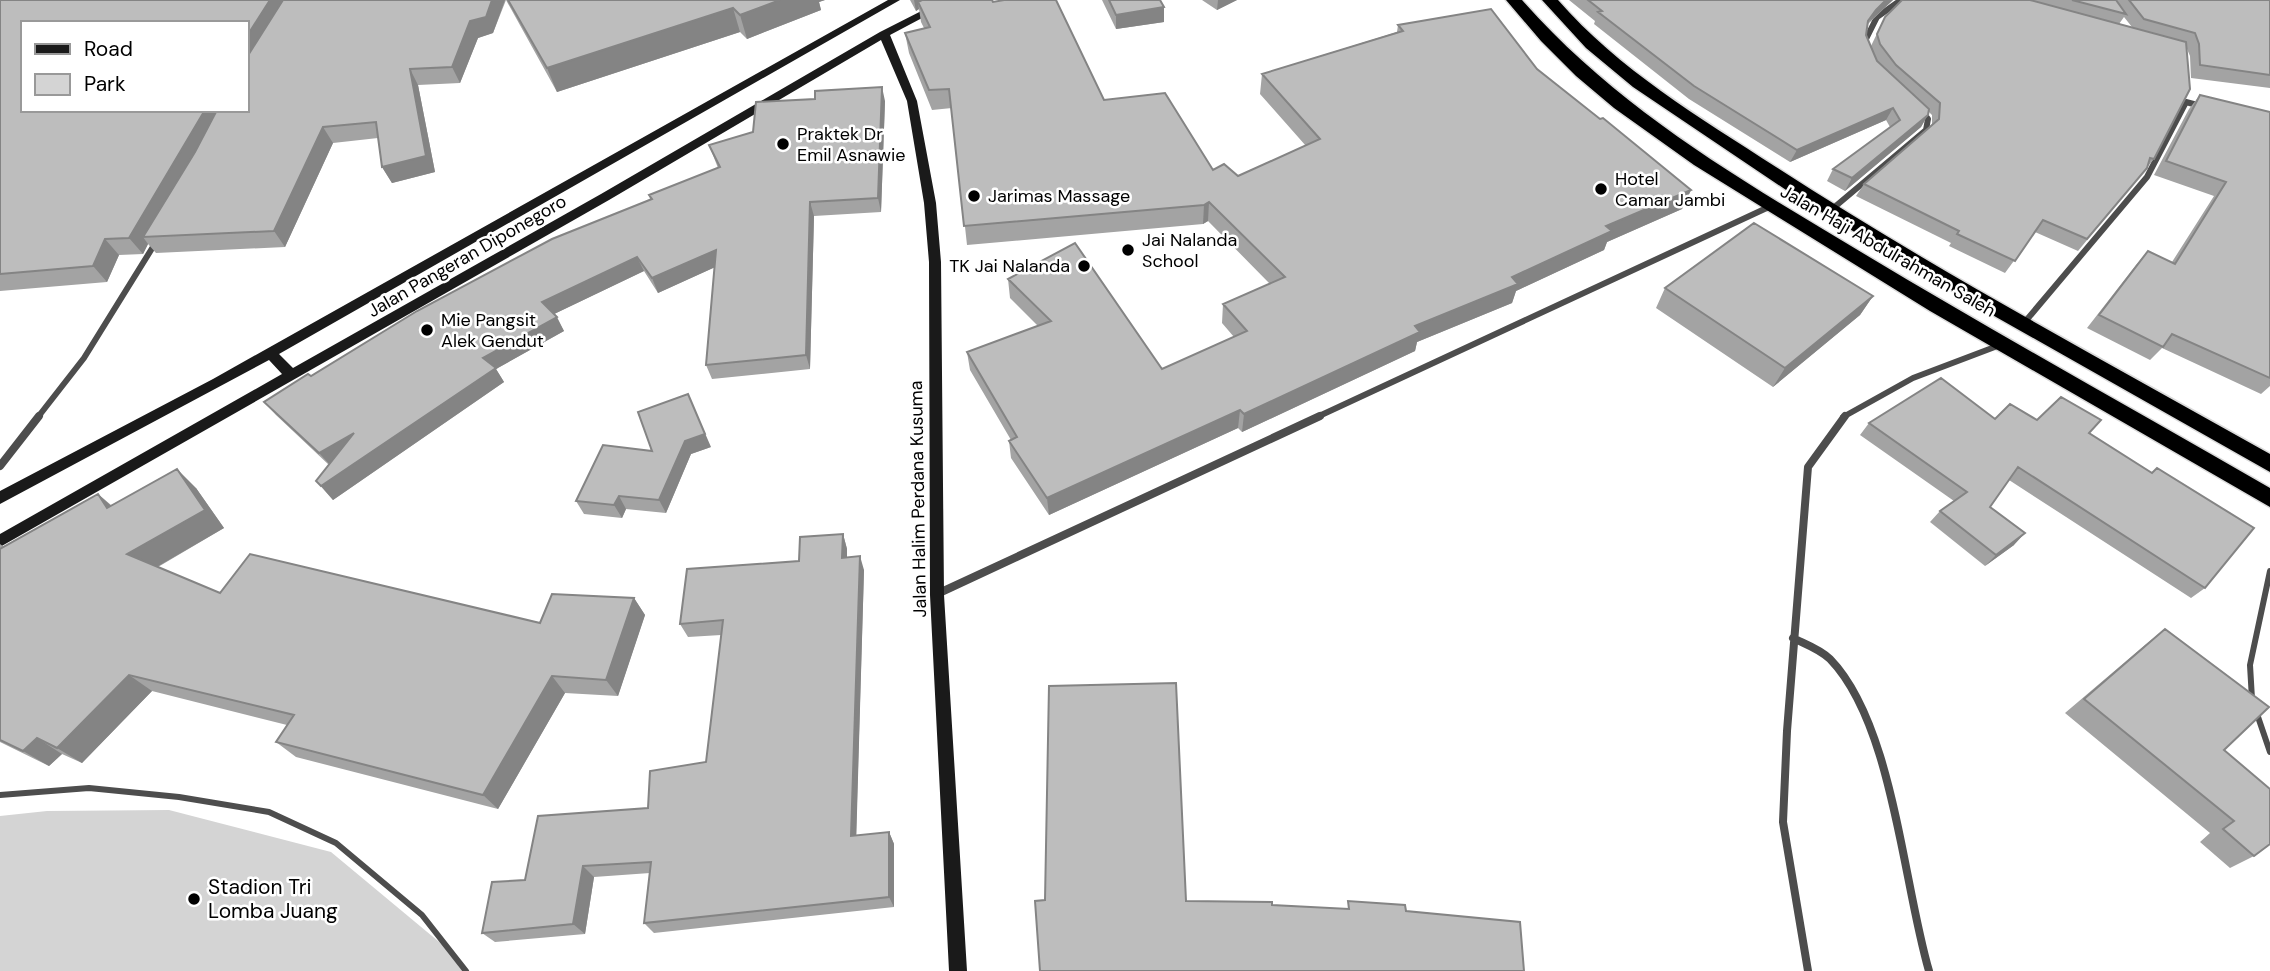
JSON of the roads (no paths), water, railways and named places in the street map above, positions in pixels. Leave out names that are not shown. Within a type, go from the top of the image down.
[{"type":"highway","name":"Jalan Haji Abdulrahman Saleh","points":[[1514,0],[1536,28],[1616,103],[1671,143],[1898,284],[2270,498]]},
{"type":"highway","name":"Jalan Haji Abdulrahman Saleh","points":[[1550,0],[1598,51],[1658,97],[1830,210],[2270,464]]},
{"type":"main road","name":"Jalan Pangeran Diponegoro","points":[[0,498],[270,353],[895,0]]},
{"type":"main road","name":"Jalan Pangeran Diponegoro","points":[[0,541],[292,376],[884,34],[951,0]]},
{"type":"main road","name":"Jalan Halim Perdana Kusuma","points":[[884,34],[912,101],[930,203],[935,262],[937,595],[958,971]]},
{"type":"main road","points":[[270,353],[292,376]]},
{"type":"street","points":[[1862,49],[1877,18],[1900,0]]},
{"type":"street","points":[[2024,323],[2147,177],[2186,102],[2186,90]]},
{"type":"street","points":[[2186,102],[2208,107]]},
{"type":"street","points":[[1830,210],[1926,130],[1928,119],[1920,108]]},
{"type":"street","points":[[937,595],[1771,206]]},
{"type":"street","points":[[0,466],[84,358],[162,232]]},
{"type":"street","points":[[1808,971],[1783,822],[1793,638],[1808,467],[1843,417],[1913,378],[2004,343]]},
{"type":"street","points":[[1793,638],[1830,658],[1856,691],[1882,767],[1918,940],[1929,971]]},
{"type":"lane","points":[[2270,571],[2250,665],[2252,701],[2270,752]]},
{"type":"lane","points":[[0,795],[89,788],[178,797],[268,812],[336,843],[422,915],[466,971]]},
{"type":"place","name":"Praktek Dr Emil Asnawie","points":[[783,144]]},
{"type":"place","name":"Hotel Camar Jambi","points":[[1601,189]]},
{"type":"place","name":"Jarimas Massage","points":[[974,196]]},
{"type":"place","name":"Jai Nalanda School","points":[[1128,250]]},
{"type":"place","name":"TK Jai Nalanda","points":[[1084,266]]},
{"type":"place","name":"Mie Pangsit Alek Gendut","points":[[427,330]]},
{"type":"place","name":"Stadion Tri Lomba Juang","points":[[194,899]]}]
